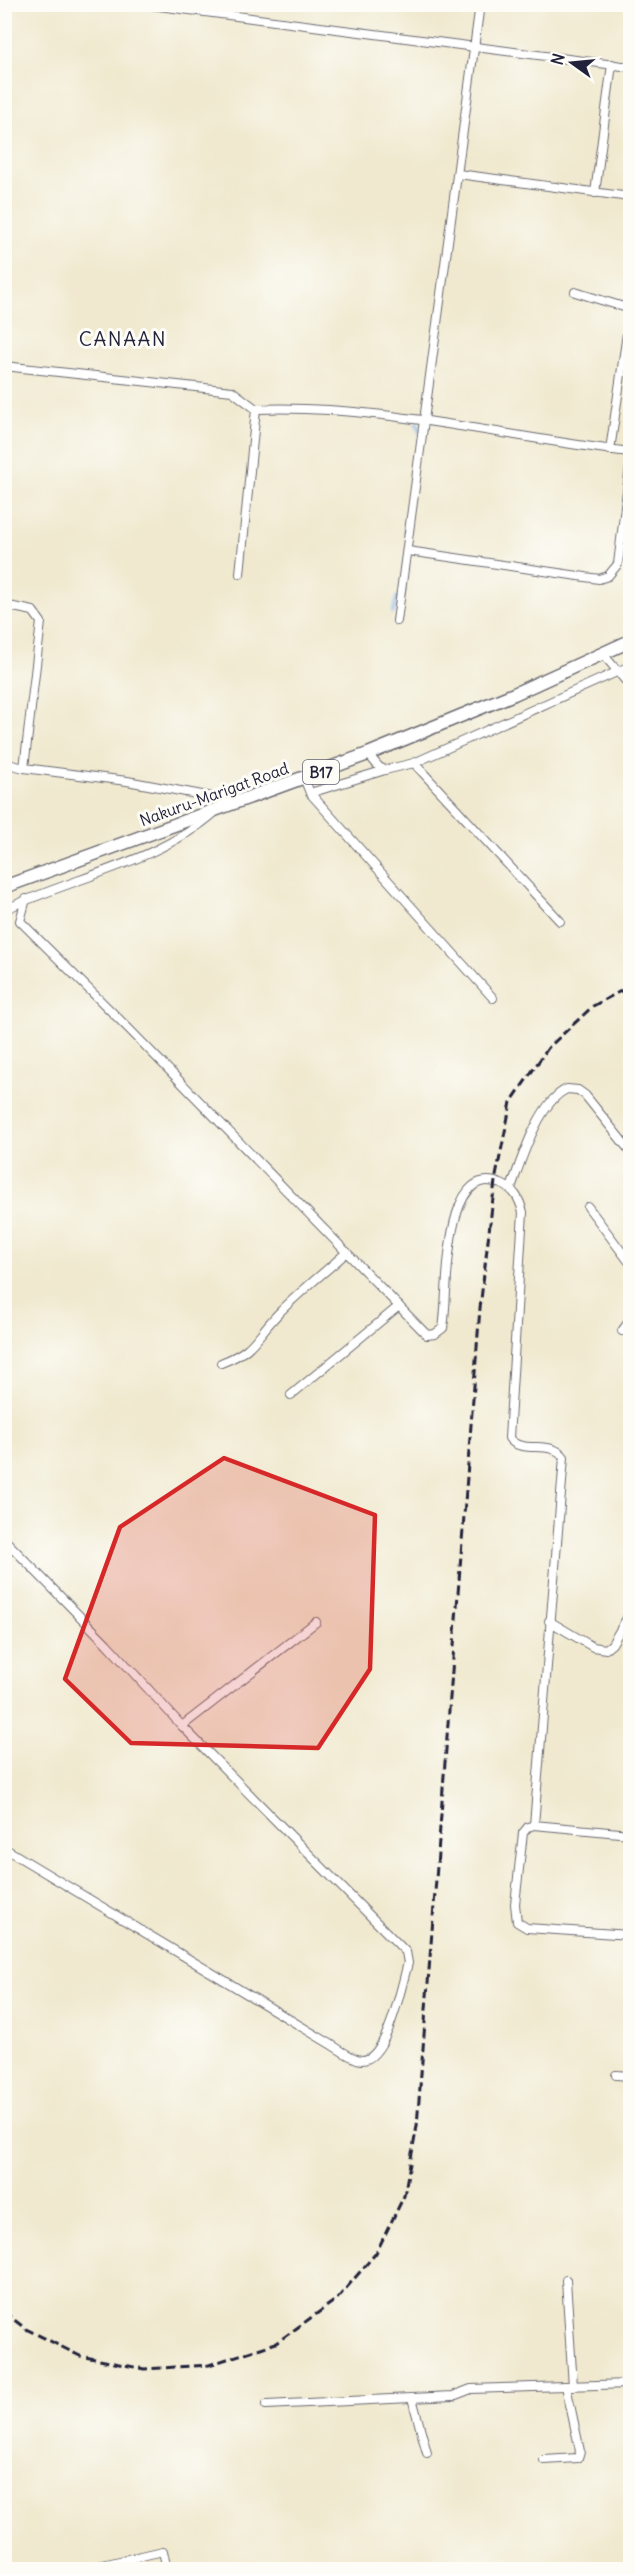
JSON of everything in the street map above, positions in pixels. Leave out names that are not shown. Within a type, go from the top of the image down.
[{"type":"main road","name":"Nakuru-Marigat Road","points":[[4,887],[368,754],[514,694],[630,641]]},
{"type":"street","points":[[143,4],[474,45],[630,67]]},
{"type":"street","points":[[398,621],[480,4]]},
{"type":"street","points":[[595,193],[612,64]]},
{"type":"street","points":[[458,174],[630,197]]},
{"type":"street","points":[[575,292],[627,308],[630,313],[610,450]]},
{"type":"street","points":[[4,366],[232,391],[256,409],[287,408],[368,412],[630,452]]},
{"type":"street","points":[[240,574],[256,409]]},
{"type":"street","points":[[408,552],[599,579],[608,576],[618,564],[630,466]]},
{"type":"street","points":[[4,605],[33,611],[41,622],[24,768]]},
{"type":"street","points":[[603,654],[630,686]]},
{"type":"street","points":[[310,794],[414,763],[630,666]]},
{"type":"street","points":[[368,754],[379,767],[385,770]]},
{"type":"street","points":[[4,763],[24,768],[127,781],[237,802]]},
{"type":"street","points":[[414,763],[560,921]]},
{"type":"street","points":[[304,778],[310,794],[493,998]]},
{"type":"street","points":[[219,808],[198,827],[174,841],[72,883],[26,899],[6,910],[20,921],[427,1335],[435,1334],[443,1328],[454,1221],[463,1195],[475,1185],[495,1181],[511,1188],[519,1198],[523,1212],[509,1438],[515,1444],[556,1449],[564,1457],[534,1826]]},
{"type":"street","points":[[20,921],[26,899]]},
{"type":"street","points":[[511,1188],[542,1115],[550,1101],[567,1089],[578,1090],[585,1095],[630,1151]]},
{"type":"street","points":[[588,1207],[630,1263]]},
{"type":"street","points":[[221,1363],[240,1356],[252,1347],[276,1316],[347,1252]]},
{"type":"street","points":[[291,1395],[399,1306]]},
{"type":"street","points":[[622,1330],[630,1320]]},
{"type":"street","points":[[4,1539],[107,1644],[182,1726],[406,1952],[408,1963],[388,2033],[381,2048],[369,2058],[359,2060],[332,2046],[4,1848]]},
{"type":"street","points":[[549,1621],[593,1647],[606,1649],[612,1644],[630,1613]]},
{"type":"street","points":[[182,1726],[316,1622]]},
{"type":"street","points":[[630,1834],[528,1827],[523,1833],[515,1904],[517,1922],[527,1928],[630,1935]]},
{"type":"street","points":[[616,2075],[630,2076]]},
{"type":"street","points":[[544,2460],[578,2458],[580,2451],[570,2386],[566,2280]]},
{"type":"street","points":[[266,2405],[453,2396],[471,2389],[630,2384]]},
{"type":"street","points":[[412,2398],[427,2453]]},
{"type":"street","points":[[81,2570],[163,2550],[167,2570]]},
{"type":"street","points":[[619,2570],[630,2568]]},
{"type":"highlighted area","points":[[224,1458],[375,1515],[370,1669],[318,1748],[131,1743],[65,1679],[120,1527]]},
{"type":"waterway","points":[[416,424],[418,424],[419,432]]},
{"type":"waterway","points":[[405,531],[408,509]]},
{"type":"waterway","points":[[393,613],[397,597]]},
{"type":"railway","points":[[4,2312],[26,2329],[80,2356],[144,2369],[209,2365],[276,2343],[337,2299],[376,2253],[404,2196],[417,2126],[480,1308],[495,1181],[511,1102],[548,1048],[593,1006],[630,986]]},
{"type":"district","name":"CANAAN","points":[[123,338]]}]
